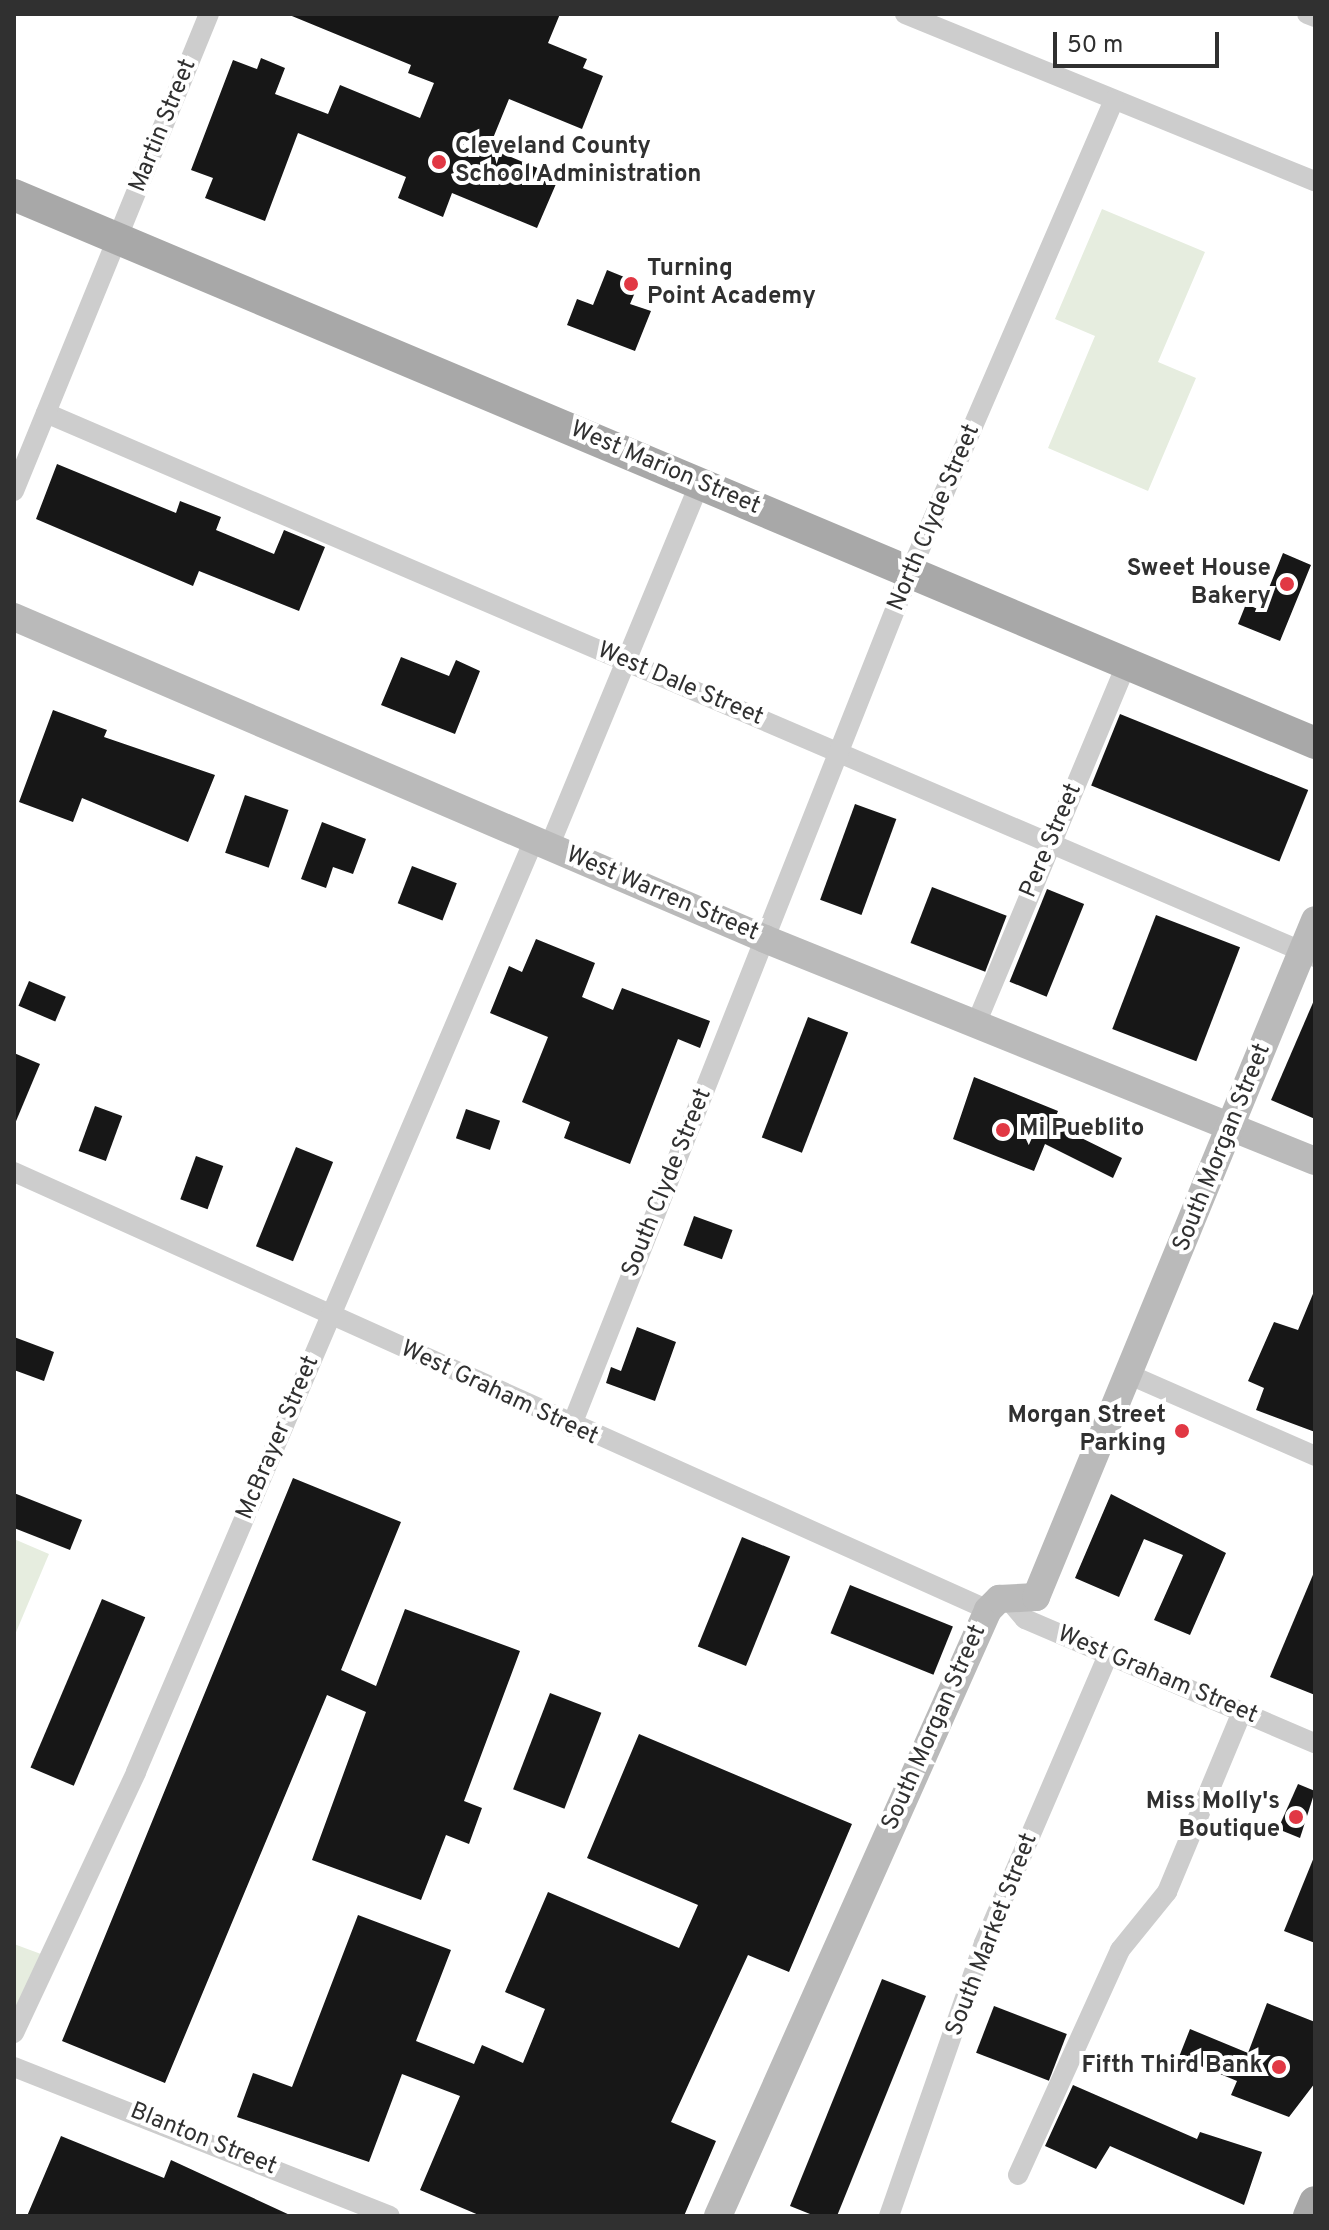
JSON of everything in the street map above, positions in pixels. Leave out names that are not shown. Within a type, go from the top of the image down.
[{"type":"main road","name":"West Marion Street","points":[[14,195],[1315,743]]},
{"type":"main road","points":[[1309,2216],[1315,2202]]},
{"type":"street","name":"Martin Street","points":[[14,491],[209,14]]},
{"type":"street","points":[[905,14],[1315,181]]},
{"type":"street","points":[[1307,14],[1315,17]]},
{"type":"street","name":"North Clyde Street","points":[[765,939],[910,572],[1114,100]]},
{"type":"street","name":"West Dale Street","points":[[46,413],[1309,954]]},
{"type":"street","name":"McBrayer Street","points":[[14,2033],[136,1772],[331,1317],[626,662],[700,483]]},
{"type":"street","name":"West Warren Street","points":[[14,617],[765,939],[978,1019],[1315,1161]]},
{"type":"street","name":"Pere Street","points":[[978,1019],[1127,663]]},
{"type":"street","name":"South Morgan Street","points":[[718,2216],[998,1604],[1036,1597],[1309,954],[1315,920]]},
{"type":"street","name":"South Clyde Street","points":[[571,1427],[765,939]]},
{"type":"street","name":"West Graham Street","points":[[14,1172],[571,1427],[998,1604],[1107,1658],[1315,1743]]},
{"type":"street","points":[[1130,1375],[1315,1456]]},
{"type":"street","name":"South Market Street","points":[[889,2216],[984,1943],[1107,1658]]},
{"type":"street","points":[[1018,2175],[1120,1950],[1167,1892],[1242,1712]]},
{"type":"street","name":"Blanton Street","points":[[14,2067],[390,2216]]},
{"type":"shaded area","points":[[1102,209],[1205,252],[1158,362],[1196,378],[1148,491],[1048,448],[1095,336],[1055,319]]},
{"type":"shaded area","points":[[14,1539],[49,1554],[14,1637]]},
{"type":"shaded area","points":[[14,1944],[49,1957],[14,2033]]},
{"type":"building","points":[[287,14],[560,14],[548,43],[587,59],[583,68],[603,76],[582,129],[509,99],[489,148],[559,177],[537,228],[452,193],[443,217],[398,198],[406,177],[298,133],[265,221],[205,198],[213,178],[191,170],[233,60],[257,69],[261,58],[285,68],[275,94],[328,114],[340,85],[420,118],[434,83],[408,73],[411,65]]},
{"type":"building","points":[[607,270],[639,283],[630,304],[651,311],[635,351],[567,325],[577,299],[593,305]]},
{"type":"building","points":[[57,464],[176,513],[180,501],[221,517],[216,530],[274,554],[284,530],[325,547],[299,611],[199,571],[193,586],[36,519]]},
{"type":"building","name":"Sweet House Bakery","points":[[1283,553],[1311,565],[1280,641],[1238,624],[1246,604],[1260,610]]},
{"type":"building","points":[[401,657],[449,676],[456,660],[480,671],[455,734],[381,705]]},
{"type":"building","points":[[53,710],[107,730],[104,737],[215,775],[188,842],[82,798],[73,822],[19,802]]},
{"type":"building","points":[[1120,714],[1308,790],[1279,861],[1091,785]]},
{"type":"building","points":[[245,795],[288,810],[269,868],[225,853]]},
{"type":"building","points":[[855,804],[896,819],[861,915],[820,900]]},
{"type":"building","points":[[322,822],[366,839],[353,874],[333,867],[326,888],[301,879]]},
{"type":"building","points":[[412,866],[457,883],[442,921],[398,903]]},
{"type":"building","points":[[932,887],[1007,916],[985,972],[910,943]]},
{"type":"building","points":[[1047,889],[1084,904],[1047,997],[1010,982]]},
{"type":"building","points":[[1156,915],[1240,947],[1196,1061],[1112,1029]]},
{"type":"building","points":[[536,939],[595,963],[582,997],[613,1010],[622,988],[710,1021],[700,1048],[678,1039],[630,1164],[564,1138],[570,1122],[522,1102],[548,1037],[490,1013],[509,966],[522,972]]},
{"type":"building","points":[[29,981],[66,997],[55,1021],[18,1006]]},
{"type":"building","points":[[1315,998],[1315,1119],[1271,1100]]},
{"type":"building","points":[[808,1017],[848,1032],[802,1153],[762,1137]]},
{"type":"building","points":[[14,1053],[40,1064],[14,1126]]},
{"type":"building","name":"Mi Pueblito","points":[[974,1077],[1058,1111],[1053,1124],[1122,1158],[1113,1178],[1045,1144],[1034,1171],[953,1139]]},
{"type":"building","points":[[95,1106],[122,1116],[106,1161],[79,1151]]},
{"type":"building","points":[[466,1109],[500,1121],[490,1150],[456,1138]]},
{"type":"building","points":[[296,1147],[333,1162],[293,1261],[256,1246]]},
{"type":"building","points":[[196,1156],[223,1166],[208,1209],[180,1199]]},
{"type":"building","points":[[694,1216],[733,1230],[722,1259],[683,1245]]},
{"type":"building","points":[[1315,1289],[1315,1432],[1256,1410],[1264,1388],[1248,1381],[1274,1322],[1298,1330]]},
{"type":"building","points":[[637,1327],[676,1342],[655,1401],[606,1383],[611,1367],[621,1371]]},
{"type":"building","points":[[14,1337],[54,1352],[44,1381],[14,1370]]},
{"type":"building","points":[[293,1478],[401,1522],[341,1670],[376,1686],[405,1609],[520,1651],[464,1801],[482,1808],[469,1844],[446,1835],[421,1900],[312,1860],[366,1712],[327,1695],[165,2083],[62,2041]]},
{"type":"building","points":[[14,1493],[82,1520],[70,1550],[14,1528]]},
{"type":"building","points":[[1111,1494],[1226,1553],[1190,1635],[1154,1620],[1183,1555],[1144,1539],[1119,1597],[1075,1578]]},
{"type":"building","points":[[742,1537],[790,1556],[746,1666],[698,1646]]},
{"type":"building","points":[[1315,1570],[1315,1695],[1270,1677]]},
{"type":"building","points":[[850,1585],[953,1627],[933,1675],[831,1633]]},
{"type":"building","points":[[102,1599],[145,1617],[74,1786],[30,1767]]},
{"type":"building","points":[[550,1693],[601,1713],[564,1809],[513,1789]]},
{"type":"building","points":[[639,1734],[852,1824],[789,1972],[748,1955],[671,2122],[716,2141],[684,2216],[481,2216],[420,2190],[460,2096],[402,2074],[369,2162],[237,2117],[253,2073],[292,2087],[358,1915],[451,1950],[416,2041],[474,2064],[482,2045],[523,2063],[545,2009],[505,1992],[548,1892],[679,1948],[698,1905],[587,1858]]},
{"type":"building","name":"Miss Molly's Boutique","points":[[1298,1784],[1315,1791],[1300,1838],[1278,1829]]},
{"type":"building","points":[[1315,1857],[1315,1943],[1284,1931]]},
{"type":"building","points":[[882,1979],[926,1996],[837,2216],[815,2216],[790,2206]]},
{"type":"building","name":"Fifth Third Bank","points":[[1267,2003],[1315,2022],[1315,2083],[1289,2117],[1231,2095],[1237,2081],[1179,2057],[1190,2029],[1248,2053]]},
{"type":"building","points":[[994,2006],[1067,2034],[1049,2081],[976,2053]]},
{"type":"building","points":[[1073,2085],[1197,2139],[1200,2132],[1262,2152],[1244,2205],[1110,2146],[1096,2169],[1045,2146]]},
{"type":"building","points":[[61,2136],[164,2178],[171,2160],[292,2216],[27,2216]]},
{"type":"place","name":"Cleveland County School Administration","points":[[439,162]]},
{"type":"place","name":"Turning Point Academy","points":[[631,284]]},
{"type":"place","name":"Sweet House Bakery","points":[[1287,584]]},
{"type":"place","name":"Mi Pueblito","points":[[1003,1130]]},
{"type":"place","name":"Morgan Street Parking","points":[[1182,1431]]},
{"type":"place","name":"Miss Molly's Boutique","points":[[1296,1817]]},
{"type":"place","name":"Fifth Third Bank","points":[[1279,2067]]}]
